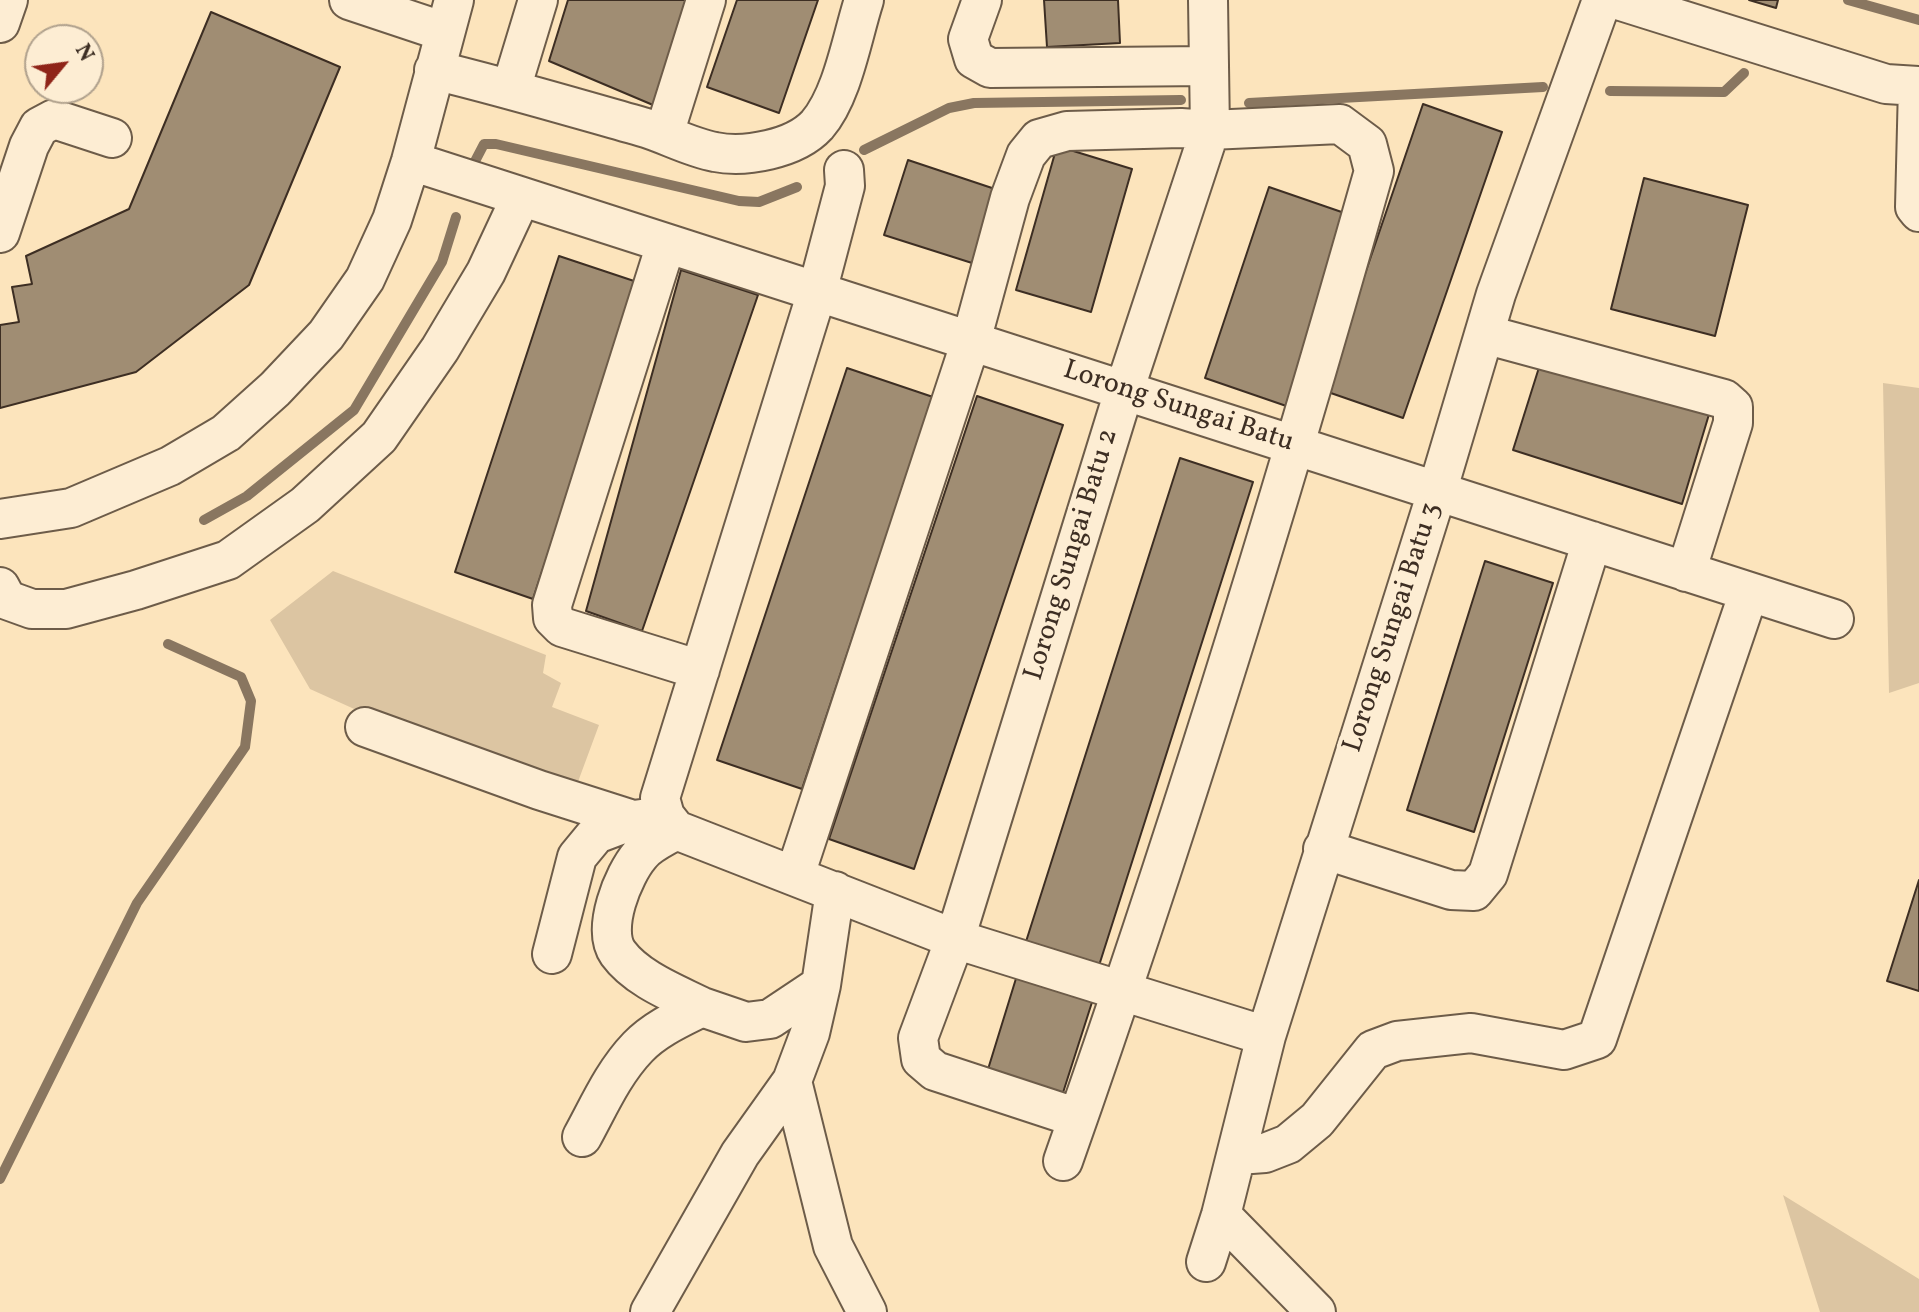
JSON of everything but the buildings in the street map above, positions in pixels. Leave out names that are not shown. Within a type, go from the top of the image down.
[{"type":"street","points":[[0,23],[8,0]]},
{"type":"street","points":[[0,519],[71,508],[170,466],[236,424],[275,389],[326,335],[365,279],[392,220],[450,16],[349,0]]},
{"type":"street","points":[[511,89],[538,0]]},
{"type":"street","points":[[664,134],[706,0]]},
{"type":"street","points":[[821,985],[770,1019],[746,1022],[702,1007],[636,970],[616,951],[610,927],[627,876],[658,822],[660,798],[817,292],[845,186],[830,148],[834,98],[864,0]]},
{"type":"street","points":[[982,0],[968,39],[974,59],[990,68],[1208,66]]},
{"type":"street","name":"Lorong Sungai Batu 2","points":[[1078,1118],[935,1071],[921,1059],[918,1038],[955,939],[1124,391],[1210,130],[1208,0]]},
{"type":"street","name":"Lorong Sungai Batu 3","points":[[1206,1262],[1238,1155],[1266,1036],[1496,294],[1602,0]]},
{"type":"street","points":[[1618,0],[1886,84],[1918,85],[1915,207],[1919,212]]},
{"type":"street","points":[[434,70],[511,89],[714,152],[753,154],[786,145],[830,148]]},
{"type":"street","points":[[0,233],[29,146],[39,127],[54,119],[112,138]]},
{"type":"street","points":[[795,875],[971,341],[1014,186],[1026,155],[1039,139],[1067,131],[1210,130],[1340,124],[1367,144],[1374,171],[1296,446],[1123,992],[1063,1161]]},
{"type":"street","name":"Lorong Sungai Batu","points":[[411,161],[1834,619]]},
{"type":"street","points":[[0,587],[7,600],[32,609],[66,609],[228,560],[305,505],[379,437],[440,349],[486,272],[521,197]]},
{"type":"street","points":[[666,244],[552,605],[553,618],[562,627],[700,670]]},
{"type":"street","points":[[1484,334],[1724,399],[1733,407],[1733,423],[1686,572]]},
{"type":"street","points":[[1323,849],[1451,890],[1474,891],[1488,874],[1592,541]]},
{"type":"street","points":[[1238,1155],[1265,1153],[1288,1144],[1317,1120],[1373,1050],[1397,1041],[1471,1033],[1564,1050],[1597,1039],[1749,592]]},
{"type":"street","points":[[365,727],[539,790],[658,822],[955,939],[1266,1036]]},
{"type":"street","points":[[552,954],[577,857],[596,834],[658,822]]},
{"type":"street","points":[[650,1312],[740,1154],[792,1081],[810,1033],[821,985],[835,891]]},
{"type":"street","points":[[582,1137],[614,1076],[640,1045],[668,1024],[702,1007]]},
{"type":"street","points":[[792,1081],[833,1246],[867,1312]]},
{"type":"street","points":[[1221,1215],[1316,1312]]},
{"type":"shaded area","points":[[1883,383],[1919,388],[1919,683],[1889,693]]},
{"type":"shaded area","points":[[333,571],[546,655],[543,673],[561,683],[552,707],[599,725],[569,806],[310,689],[270,620]]},
{"type":"shaded area","points":[[1783,1195],[1919,1279],[1919,1312],[1820,1312]]},
{"type":"waterway","points":[[1848,0],[1919,20]]},
{"type":"waterway","points":[[1610,91],[1724,92],[1744,73]]},
{"type":"waterway","points":[[1249,103],[1543,87]]},
{"type":"waterway","points":[[864,150],[949,108],[974,103],[1181,100]]},
{"type":"waterway","points":[[472,167],[484,144],[496,144],[739,201],[759,202],[797,187]]},
{"type":"waterway","points":[[204,520],[247,496],[354,410],[442,262],[456,217]]},
{"type":"waterway","points":[[0,1179],[137,903],[245,747],[251,701],[241,677],[168,644]]}]
